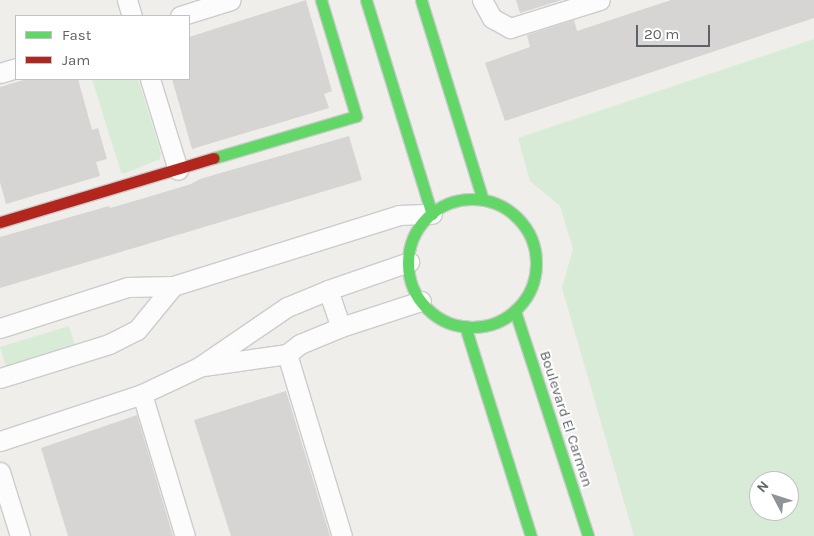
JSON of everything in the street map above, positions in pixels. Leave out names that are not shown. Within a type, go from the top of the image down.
[{"type":"main road","points":[[0,222],[356,116],[320,0]]},
{"type":"main road","points":[[366,0],[432,214]]},
{"type":"main road","points":[[421,0],[483,200]]},
{"type":"main road","points":[[473,198],[483,200],[495,202],[514,213],[528,230],[536,252],[536,274],[528,295],[516,311],[498,322],[479,327],[465,326],[440,318],[421,301],[414,289],[409,262],[410,249],[417,230],[432,214],[451,202],[473,198]]},
{"type":"main road","name":"Boulevard El Carmen","points":[[516,311],[588,536]]},
{"type":"main road","points":[[465,326],[530,536]]},
{"type":"street","points":[[128,0],[132,15]]},
{"type":"street","points":[[183,15],[232,0]]},
{"type":"street","points":[[482,0],[492,18],[510,28],[600,0]]},
{"type":"street","points":[[0,73],[15,68]]},
{"type":"street","points":[[150,80],[178,170]]},
{"type":"street","points":[[0,328],[128,288],[173,286],[399,214],[432,214]]},
{"type":"street","points":[[0,441],[142,394],[199,367],[287,307],[328,290],[409,262]]},
{"type":"street","points":[[0,378],[109,344],[137,330],[173,286]]},
{"type":"street","points":[[328,290],[341,327]]},
{"type":"street","points":[[199,367],[287,354],[300,344],[341,327],[421,301]]},
{"type":"street","points":[[287,354],[342,536]]},
{"type":"street","points":[[142,394],[185,536]]},
{"type":"street","points":[[0,472],[20,536]]},
{"type":"green space","points":[[814,39],[814,536],[634,536],[562,288],[573,249],[560,206],[530,181],[518,138]]},
{"type":"green space","points":[[92,80],[138,80],[161,153],[160,159],[123,174]]},
{"type":"green space","points":[[69,326],[75,346],[6,367],[0,347]]},
{"type":"building","points":[[306,0],[332,91],[324,94],[329,108],[192,149],[172,80],[190,80],[190,37]]},
{"type":"building","points":[[516,0],[562,0],[520,13]]},
{"type":"building","points":[[671,0],[814,0],[814,18],[505,121],[485,63],[530,47],[527,35],[574,20],[577,31]]},
{"type":"building","points":[[24,80],[78,80],[92,130],[98,128],[107,159],[96,162],[100,176],[6,204],[0,182],[0,87]]},
{"type":"building","points":[[349,136],[362,180],[0,288],[0,237],[109,206],[110,208],[191,184],[200,179]]},
{"type":"building","points":[[286,391],[330,536],[231,536],[194,420]]},
{"type":"building","points":[[137,415],[173,536],[68,536],[41,448]]},
{"type":"traffic: fast","points":[[214,158],[356,116],[321,0]]},
{"type":"traffic: fast","points":[[366,0],[432,214]]},
{"type":"traffic: fast","points":[[421,0],[483,200]]},
{"type":"traffic: fast","points":[[472,199],[496,204],[517,218],[531,239],[536,263],[531,287],[517,308],[496,322],[472,327],[448,322],[427,308],[413,287],[408,263],[413,239],[427,218],[448,204],[472,199]]},
{"type":"traffic: fast","points":[[515,311],[588,536]]},
{"type":"traffic: fast","points":[[465,326],[531,536]]},
{"type":"traffic: jam","points":[[0,222],[214,158]]}]
